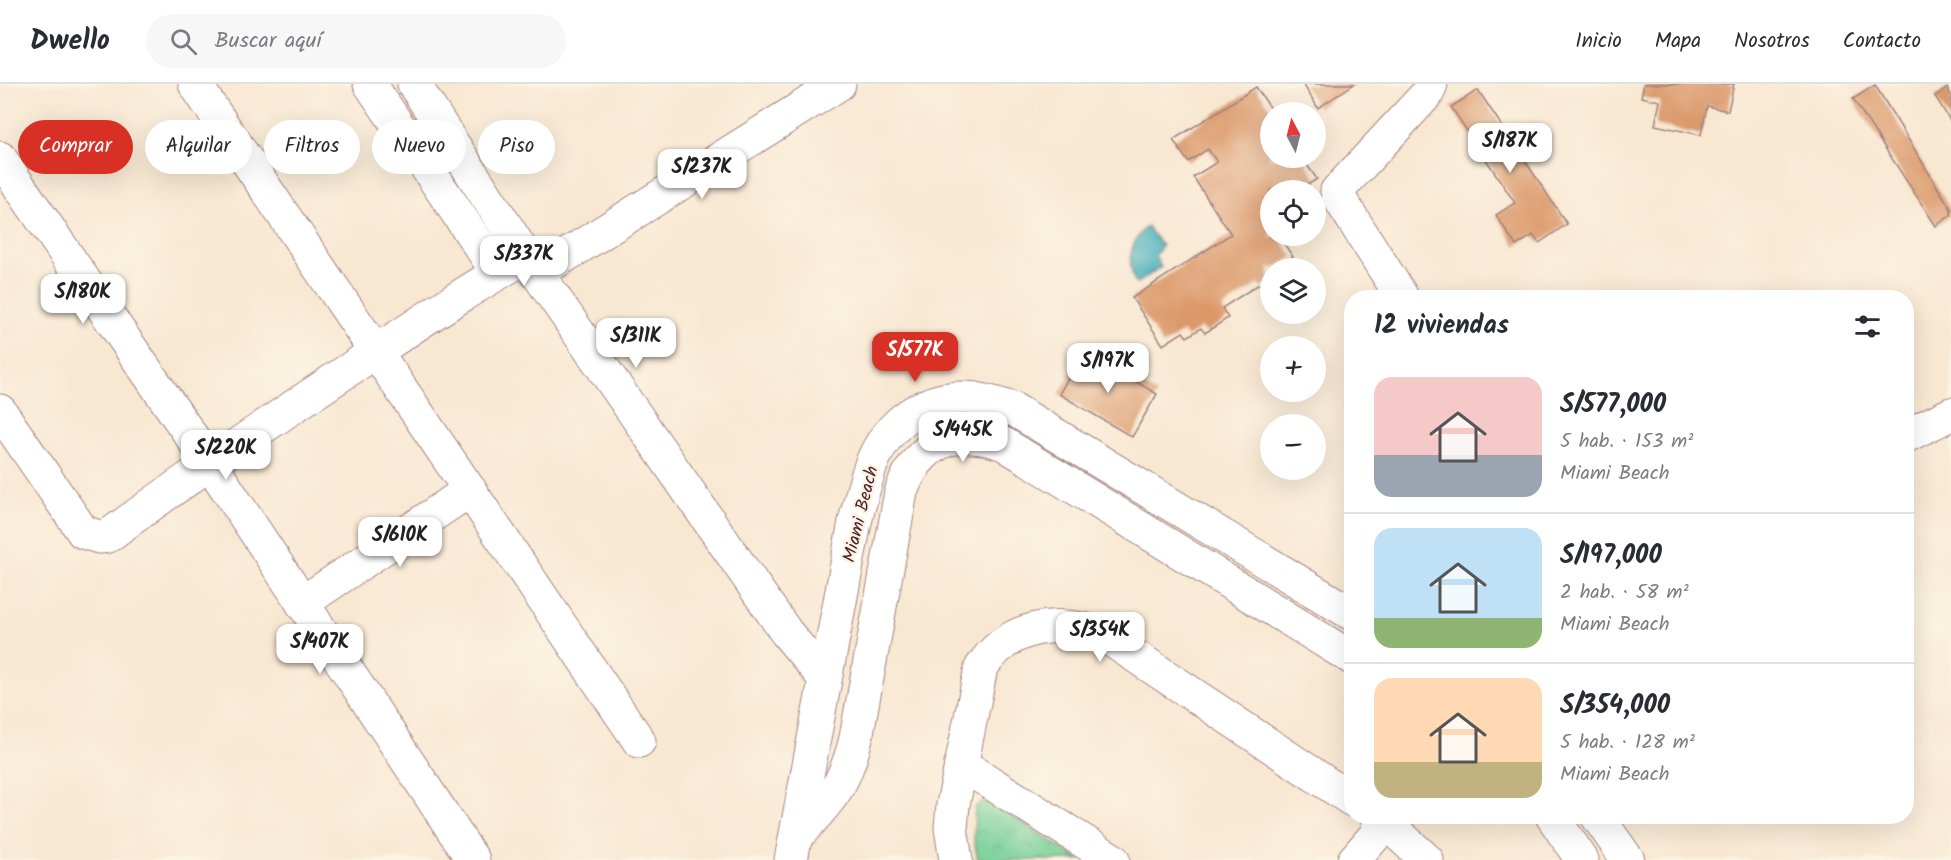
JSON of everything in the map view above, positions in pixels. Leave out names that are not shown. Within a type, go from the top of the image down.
[{"type":"street","points":[[195,84],[639,741]]},
{"type":"street","points":[[370,84],[498,273]]},
{"type":"street","points":[[414,84],[532,265],[786,632],[825,679]]},
{"type":"street","points":[[0,411],[83,532],[91,536],[108,536],[209,462],[498,273],[532,265],[839,84]]},
{"type":"street","points":[[1398,290],[1337,191],[1427,94],[1431,84]]},
{"type":"street","points":[[0,158],[209,462],[473,860]]},
{"type":"street","name":"Miami Beach","points":[[793,849],[855,522],[874,459],[887,435],[902,420],[920,408],[942,400],[964,398],[988,400],[1013,409],[1344,609]]},
{"type":"street","points":[[1914,432],[1951,414]]},
{"type":"street","name":"Miami Beach","points":[[793,849],[832,798],[844,778],[856,738],[901,492],[917,460],[930,448],[946,440],[966,436],[986,438],[1004,444],[1344,653]]},
{"type":"street","points":[[302,603],[470,490]]},
{"type":"street","points":[[956,860],[951,828],[961,764],[981,668],[1001,645],[1017,636],[1051,626],[1085,628],[1105,636],[1344,795]]},
{"type":"street","points":[[961,764],[1113,860]]},
{"type":"street","points":[[1354,860],[1381,824]]},
{"type":"street","points":[[1391,824],[1427,860]]},
{"type":"street","points":[[1557,824],[1582,860]]},
{"type":"street","points":[[1603,824],[1628,860]]},
{"type":"green space","points":[[989,801],[1080,860],[978,860],[974,839],[975,808]]},
{"type":"water","points":[[1147,226],[1162,246],[1155,256],[1161,267],[1136,284],[1131,268],[1131,253],[1136,239]]},
{"type":"building","points":[[1303,84],[1354,84],[1326,103],[1314,102]]},
{"type":"building","points":[[1644,84],[1734,84],[1728,111],[1707,106],[1701,135],[1655,125],[1660,101],[1641,97]]},
{"type":"building","points":[[1875,85],[1951,209],[1951,215],[1936,226],[1853,99]]},
{"type":"building","points":[[1256,87],[1266,102],[1260,102],[1260,168],[1309,168],[1317,179],[1260,180],[1260,246],[1286,246],[1293,257],[1260,258],[1260,286],[1259,284],[1222,308],[1228,318],[1205,333],[1201,328],[1187,337],[1183,332],[1163,345],[1132,298],[1231,234],[1193,177],[1217,162],[1208,149],[1188,162],[1173,140]]},
{"type":"building","points":[[1947,88],[1951,95],[1951,122],[1935,96]]},
{"type":"building","points":[[1478,90],[1567,224],[1539,243],[1533,235],[1516,246],[1496,215],[1515,203],[1451,107]]},
{"type":"building","points":[[1084,351],[1157,394],[1132,437],[1059,394]]}]
